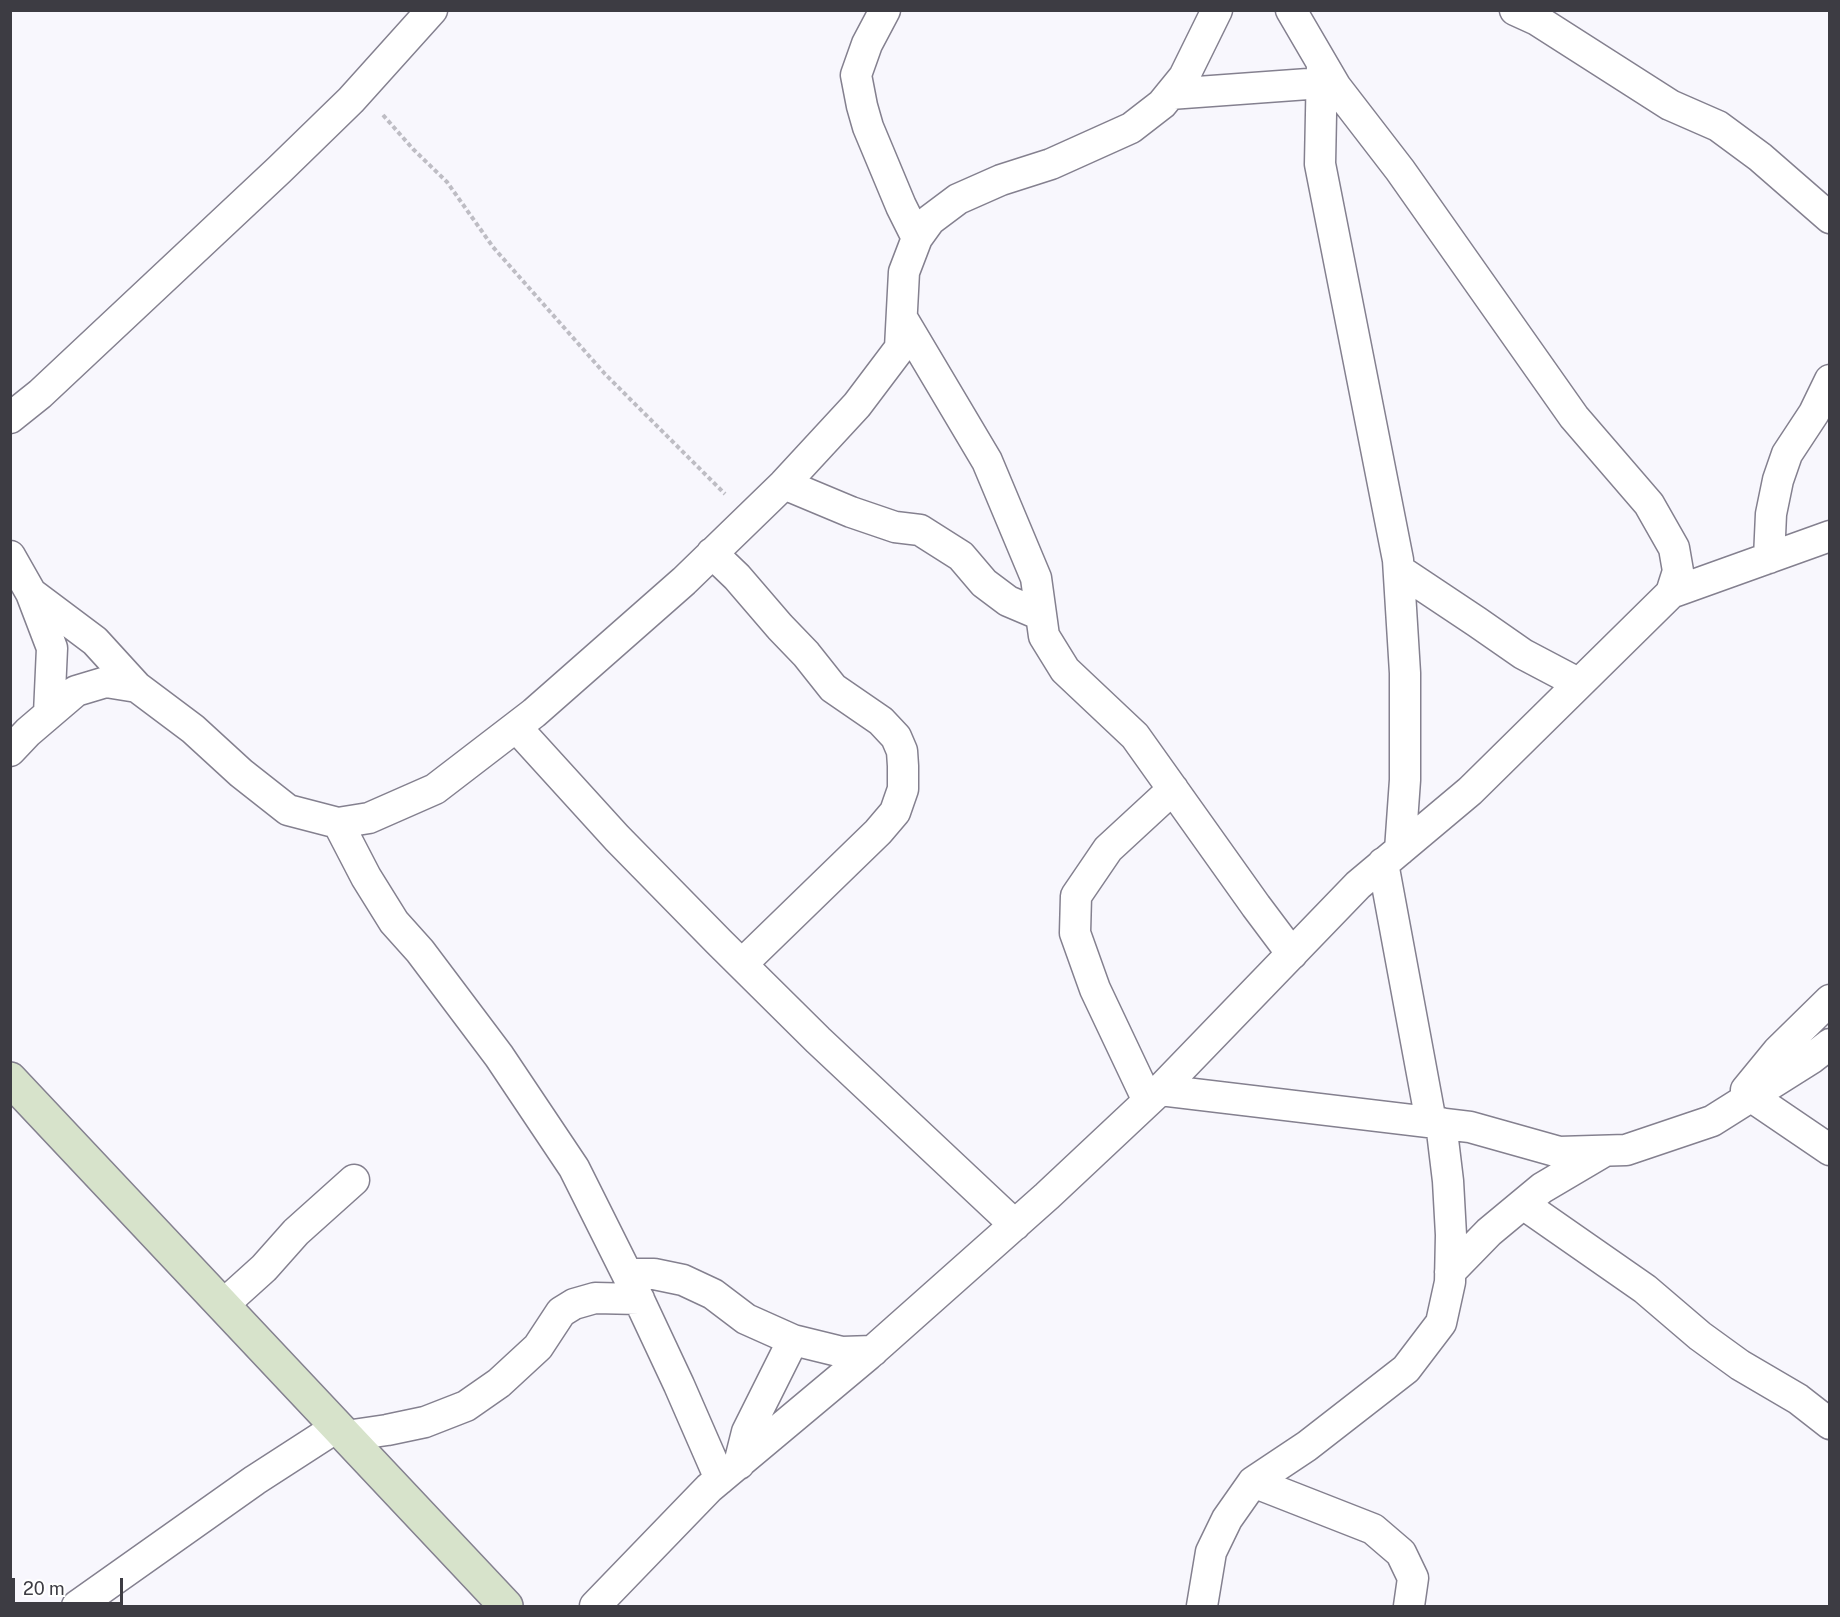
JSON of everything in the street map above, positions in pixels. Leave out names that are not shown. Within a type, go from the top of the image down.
[{"type":"street","points":[[10,418],[40,394],[245,202],[358,91],[432,10]]},
{"type":"street","points":[[885,10],[867,44],[856,75],[868,127],[916,238]]},
{"type":"street","points":[[31,593],[95,641],[137,687],[193,729],[241,773],[288,810],[338,823],[369,818],[435,789],[534,713],[667,596],[784,484],[857,405],[900,348],[904,273],[916,238],[930,220],[958,199],[1001,180],[1051,164],[1131,129],[1162,104],[1184,77],[1217,10]]},
{"type":"street","points":[[1291,10],[1322,74],[1336,87],[1400,170],[1574,417],[1649,504],[1674,548],[1678,571],[1671,593]]},
{"type":"street","points":[[1515,10],[1537,20],[1670,105],[1718,126],[1760,157],[1830,218]]},
{"type":"street","points":[[1170,94],[1322,74]]},
{"type":"street","points":[[1202,1606],[1211,1552],[1227,1519],[1253,1482],[1307,1446],[1406,1369],[1441,1323],[1450,1282],[1451,1235],[1448,1181],[1436,1123],[1392,857],[1405,780],[1406,673],[1399,570],[1320,164],[1322,74]]},
{"type":"street","points":[[902,318],[987,461],[1036,578],[1044,636],[1065,670],[1135,736],[1292,954]]},
{"type":"street","points":[[1769,558],[1771,514],[1778,480],[1787,454],[1814,413],[1830,380]]},
{"type":"street","points":[[784,484],[851,512],[895,526],[920,530],[961,556],[984,583],[1008,601],[1041,615]]},
{"type":"street","points":[[595,1606],[710,1488],[873,1351],[1047,1196],[1154,1095],[1358,885],[1470,791],[1671,593],[1830,536]]},
{"type":"street","points":[[712,554],[737,577],[806,654],[833,688],[881,721],[896,737],[902,751],[903,789],[895,812],[871,839],[742,964]]},
{"type":"street","points":[[10,556],[31,593],[52,648],[49,714]]},
{"type":"street","points":[[1399,570],[1523,654],[1578,683]]},
{"type":"street","points":[[10,751],[28,732],[76,691],[106,682],[137,687]]},
{"type":"street","points":[[516,727],[617,838],[818,1040],[1015,1225]]},
{"type":"street","points":[[1154,1095],[1095,989],[1075,933],[1076,896],[1108,849],[1173,789]]},
{"type":"street","points":[[338,823],[366,877],[394,921],[420,951],[499,1056],[574,1168],[679,1385],[730,1472]]},
{"type":"street","points":[[1741,1104],[1778,1051],[1830,1000]]},
{"type":"street","points":[[1154,1095],[1470,1127],[1559,1152],[1626,1150],[1712,1121],[1812,1058],[1830,1044]]},
{"type":"street","points":[[10,1079],[506,1606]]},
{"type":"street","points":[[1741,1104],[1829,1149]]},
{"type":"street","points":[[1450,1272],[1489,1232],[1542,1188],[1605,1150]]},
{"type":"street","points":[[223,1305],[264,1268],[296,1232],[354,1180]]},
{"type":"street","points":[[1523,1204],[1645,1289],[1700,1336],[1740,1365],[1798,1399],[1830,1424]]},
{"type":"street","points":[[77,1606],[255,1480],[341,1432],[387,1430],[425,1422],[466,1406],[498,1383],[538,1347],[561,1312],[574,1304],[633,1286],[654,1274],[683,1280],[713,1294],[747,1319],[793,1340],[842,1352],[873,1351]]},
{"type":"street","points":[[730,1472],[747,1432],[793,1340]]},
{"type":"street","points":[[1253,1482],[1372,1529],[1401,1553],[1413,1578],[1409,1606]]},
{"type":"path","points":[[358,91],[388,119],[413,149],[447,182],[493,247],[606,374],[749,518]]}]
